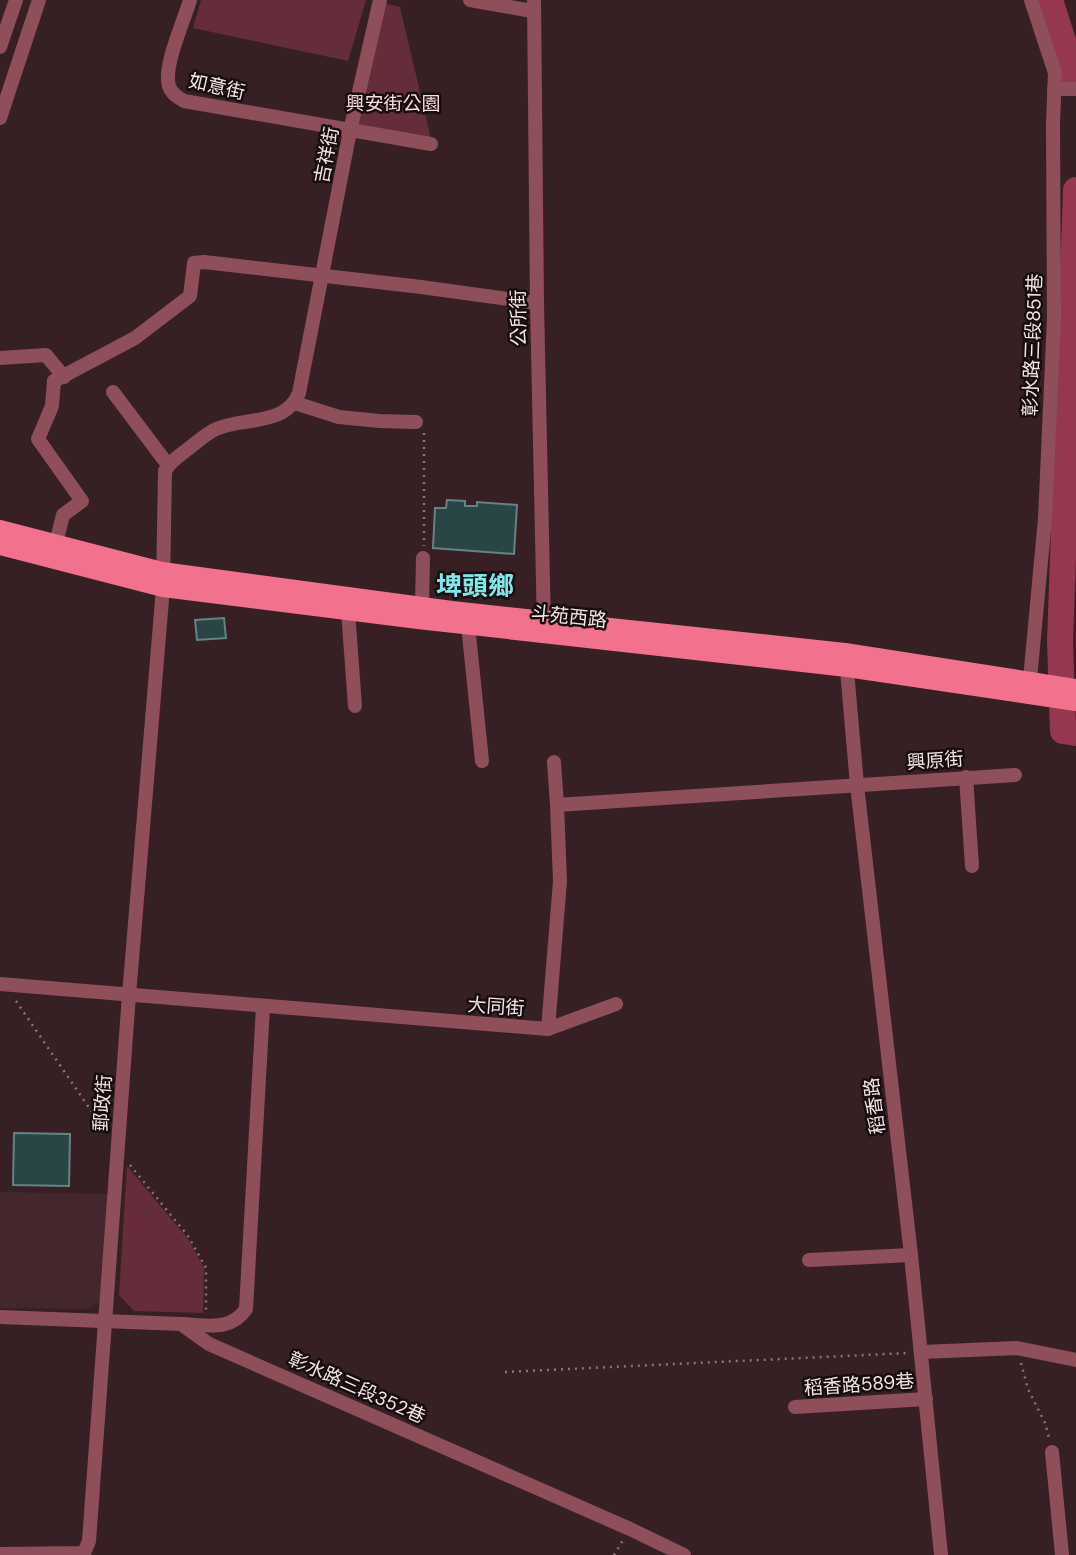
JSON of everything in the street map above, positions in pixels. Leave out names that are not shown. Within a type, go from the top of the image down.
[{"type":"main road","name":"斗苑西路","points":[[0,529],[56,543],[162,579],[420,613],[846,660],[1052,691]]},
{"type":"main road","name":"斗苑西路","points":[[0,545],[162,579],[348,611],[420,613],[468,625],[544,627]]},
{"type":"main road","points":[[1052,691],[1076,688]]},
{"type":"main road","points":[[1052,691],[1076,702]]},
{"type":"street","points":[[0,47],[16,0]]},
{"type":"street","points":[[0,118],[39,0]]},
{"type":"street","name":"如意街","points":[[190,0],[168,70],[170,89],[177,97],[184,101],[350,131]]},
{"type":"street","name":"吉祥街","points":[[295,403],[350,131],[380,0]]},
{"type":"street","points":[[470,0],[533,6]]},
{"type":"street","name":"彰水路三段851巷","points":[[1029,688],[1045,519],[1054,317],[1055,89],[1055,74],[1031,0]]},
{"type":"street","name":"公所街","points":[[533,6],[544,627]]},
{"type":"street","points":[[1055,89],[1076,89]]},
{"type":"street","points":[[350,131],[431,144]]},
{"type":"street","points":[[56,543],[63,515],[82,501],[38,439],[52,407],[54,381],[135,338],[190,296],[194,263],[421,287],[537,303]]},
{"type":"street","points":[[0,358],[46,355],[64,377]]},
{"type":"street","points":[[113,392],[168,465],[216,429],[282,414],[295,403],[339,417],[416,422]]},
{"type":"street","name":"郵政街","points":[[0,1554],[84,1553],[89,1541],[162,579],[165,471],[168,465]]},
{"type":"street","points":[[420,613],[423,558]]},
{"type":"street","points":[[348,611],[355,706]]},
{"type":"street","points":[[468,625],[482,761]]},
{"type":"street","name":"稻香路","points":[[846,660],[857,785],[922,1352],[942,1555]]},
{"type":"street","name":"大同街","points":[[0,984],[548,1029],[561,881],[554,762]]},
{"type":"street","name":"興原街","points":[[857,785],[1015,775]]},
{"type":"street","points":[[966,777],[972,866]]},
{"type":"street","points":[[556,805],[857,785]]},
{"type":"street","points":[[548,1029],[616,1004]]},
{"type":"street","points":[[0,1317],[228,1325],[238,1321],[246,1309],[263,1007]]},
{"type":"street","points":[[808,1260],[911,1255]]},
{"type":"street","name":"彰水路三段352巷","points":[[181,1324],[209,1344],[631,1529],[684,1555]]},
{"type":"street","points":[[922,1352],[1017,1348],[1076,1360]]},
{"type":"street","name":"稻香路589巷","points":[[795,1407],[926,1399]]},
{"type":"street","points":[[1052,1451],[1062,1555]]},
{"type":"path","points":[[416,422],[424,433],[423,558]]},
{"type":"path","points":[[1017,1348],[1028,1390],[1045,1423],[1052,1451]]},
{"type":"path","points":[[505,1372],[922,1352]]},
{"type":"shaded area","points":[[0,1192],[108,1194],[102,1300],[88,1309],[0,1308]]},
{"type":"green space","points":[[201,0],[366,0],[348,61],[193,28]]},
{"type":"green space","name":"興安街公園","points":[[384,3],[400,7],[431,139],[358,126]]},
{"type":"green space","points":[[127,1166],[188,1239],[204,1268],[203,1313],[134,1311],[119,1295]]},
{"type":"building","points":[[447,500],[465,501],[465,506],[477,506],[477,502],[517,505],[514,554],[433,548],[435,508],[446,508]]},
{"type":"building","points":[[224,618],[226,638],[197,640],[195,620]]},
{"type":"building","points":[[14,1133],[70,1134],[69,1186],[13,1185]]},
{"type":"waterway","points":[[1050,0],[1076,82]]},
{"type":"waterway","points":[[1076,190],[1060,642],[1063,731],[1076,733]]},
{"type":"district","name":"埤頭鄉","points":[[475,586]]}]
